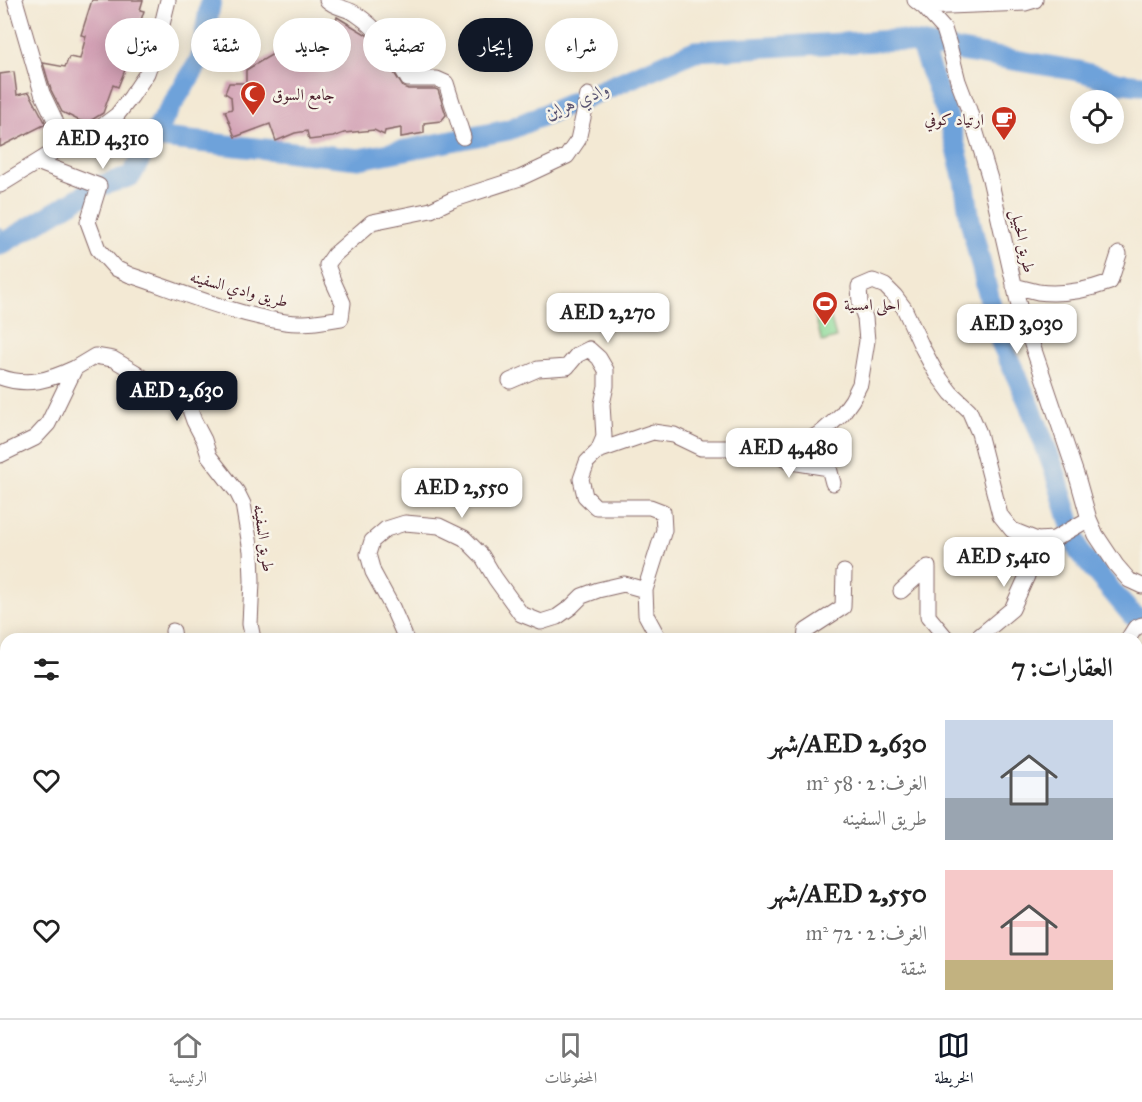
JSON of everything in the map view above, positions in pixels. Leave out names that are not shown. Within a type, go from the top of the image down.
[{"type":"street","points":[[15,0],[42,93],[55,120],[60,148]]},
{"type":"street","points":[[0,185],[60,148],[93,133],[117,115],[147,73],[157,45],[168,0]]},
{"type":"street","points":[[327,0],[365,20],[392,49],[408,79],[437,79],[446,83],[463,137]]},
{"type":"street","points":[[920,4],[1025,3],[1035,0]]},
{"type":"street","name":"طريق الحبيل","points":[[920,4],[944,30],[949,45],[958,81],[990,179],[1018,306],[1078,480],[1089,519],[1096,535],[1116,565],[1129,580],[1142,586]]},
{"type":"street","name":"طريق وادي السفينه","points":[[37,162],[99,186],[88,222],[98,249],[115,268],[244,313],[286,322],[312,323],[341,318],[343,303],[327,265],[334,255],[372,222],[431,210],[452,200],[520,178],[567,156],[578,140],[588,95]]},
{"type":"street","points":[[1014,286],[1040,292],[1090,289],[1110,282],[1119,254]]},
{"type":"street","points":[[598,451],[653,432],[675,435],[701,448],[735,448],[752,451],[803,444],[822,432],[842,414],[860,384],[867,341],[860,303],[860,287],[873,280],[885,286],[904,308],[936,373],[951,393],[969,410],[979,433],[1000,515],[1012,530],[1037,540],[1054,539],[1089,519]]},
{"type":"street","points":[[510,381],[538,369],[567,367],[577,355],[590,349],[606,370],[606,386],[602,404],[604,437],[598,451],[587,462],[581,479],[585,496],[596,507],[650,507],[663,512],[664,530],[645,590],[646,615],[656,633]]},
{"type":"street","name":"طريق السفينه","points":[[0,377],[32,382],[54,378],[95,356],[113,359],[189,407],[209,456],[237,492],[243,504],[251,551],[252,581],[249,624],[251,633]]},
{"type":"street","points":[[0,455],[35,438],[48,424],[75,368]]},
{"type":"street","points":[[767,449],[792,462],[829,468],[833,483]]},
{"type":"street","points":[[403,633],[373,572],[368,554],[372,541],[386,529],[405,523],[439,526],[464,538],[482,556],[521,614],[541,622],[557,617],[582,596],[598,590],[624,584],[645,590]]},
{"type":"street","points":[[983,633],[1012,609],[1027,576],[1037,540]]},
{"type":"street","points":[[901,591],[928,567],[928,616],[941,633]]},
{"type":"street","points":[[806,633],[843,607],[844,572]]},
{"type":"green space","name":"احلى امسية","points":[[829,312],[836,338],[822,342],[815,316]]},
{"type":"building","points":[[92,0],[143,0],[140,10],[144,11],[142,18],[105,18],[105,72],[124,72],[118,87],[113,85],[103,113],[87,123],[62,112],[51,90],[43,63],[65,67],[69,57],[80,59],[86,36],[81,35]]},
{"type":"building","points":[[351,25],[363,33],[363,72],[394,72],[403,87],[438,90],[446,115],[441,121],[424,123],[424,133],[401,137],[401,128],[385,131],[384,135],[374,130],[309,140],[307,131],[276,141],[270,124],[235,137],[225,111],[232,109],[231,97],[225,93],[229,83],[246,83],[246,72],[261,72],[261,61],[273,54],[273,72],[351,72]]},
{"type":"building","points":[[14,72],[17,95],[29,92],[46,124],[0,147],[0,74]]},
{"type":"waterway","points":[[0,245],[99,186],[131,176],[152,137],[200,60],[211,0]]},
{"type":"waterway","name":"وادي هراين","points":[[152,137],[359,159],[508,130],[695,51],[896,40],[1079,71],[1121,83],[1142,85]]},
{"type":"waterway","points":[[920,44],[947,114],[999,338],[1030,406],[1054,469],[1079,552],[1132,615],[1142,620]]},
{"type":"waterway","points":[[0,229],[6,241]]},
{"type":"place","name":"جامع السوق","points":[[253,117]]},
{"type":"place","name":"ارتياد كوفي","points":[[1004,142]]},
{"type":"place","name":"احلى امسية","points":[[825,327]]}]
